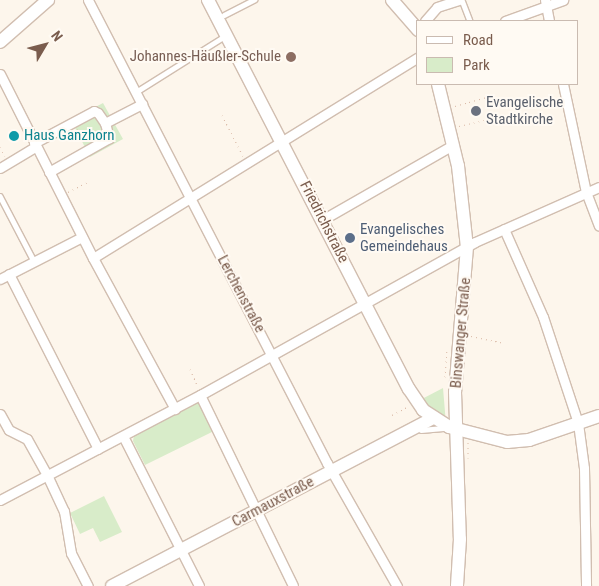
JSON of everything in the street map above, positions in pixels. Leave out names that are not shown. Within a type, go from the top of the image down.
[{"type":"main road","points":[[0,42],[48,0]]},
{"type":"main road","name":"Friedrichstraße","points":[[208,0],[417,402],[434,418],[452,428],[496,441],[518,442],[599,416]]},
{"type":"main road","points":[[392,0],[416,28]]},
{"type":"main road","name":"Binswanger Straße","points":[[438,85],[451,128],[462,186],[467,247],[452,428],[460,539],[457,586]]},
{"type":"main road","name":"Carmauxstraße","points":[[112,586],[258,512],[434,418]]},
{"type":"street","name":"Lerchenstraße","points":[[88,0],[333,471],[397,586]]},
{"type":"street","points":[[425,20],[437,7],[460,0]]},
{"type":"street","points":[[507,20],[545,3],[563,0]]},
{"type":"street","points":[[545,3],[549,20]]},
{"type":"street","points":[[93,258],[416,58]]},
{"type":"street","points":[[0,74],[34,145],[82,237],[175,409]]},
{"type":"street","points":[[563,85],[586,192],[599,226]]},
{"type":"street","points":[[105,124],[142,104]]},
{"type":"street","points":[[0,168],[34,145],[96,111],[105,124],[109,138],[49,172]]},
{"type":"street","points":[[322,220],[453,145]]},
{"type":"street","points":[[0,500],[201,395],[366,305],[467,247],[599,187]]},
{"type":"street","points":[[504,229],[543,317],[578,423],[584,468],[586,586]]},
{"type":"street","points":[[0,278],[82,237]]},
{"type":"street","points":[[9,274],[98,449]]},
{"type":"street","points":[[201,395],[293,586]]},
{"type":"street","points":[[0,414],[7,428],[27,439],[47,475],[66,518],[71,553],[88,586]]},
{"type":"street","points":[[123,436],[199,586]]},
{"type":"lane","points":[[224,15],[254,0]]},
{"type":"lane","points":[[460,0],[470,20]]},
{"type":"lane","points":[[136,92],[226,35]]},
{"type":"lane","points":[[0,196],[34,261]]},
{"type":"lane","points":[[400,436],[452,428]]},
{"type":"path","points":[[445,108],[487,97]]},
{"type":"path","points":[[222,115],[247,163]]},
{"type":"path","points":[[451,128],[493,118]]},
{"type":"path","points":[[73,122],[89,150]]},
{"type":"path","points":[[61,196],[88,182]]},
{"type":"path","points":[[460,334],[504,343]]},
{"type":"path","points":[[190,369],[201,395]]},
{"type":"path","points":[[392,415],[417,402]]},
{"type":"green space","points":[[103,103],[123,139],[90,157],[71,120]]},
{"type":"green space","points":[[443,388],[446,424],[420,400]]},
{"type":"green space","points":[[199,401],[214,431],[145,465],[133,441],[134,435]]},
{"type":"green space","points":[[104,496],[122,532],[100,542],[93,528],[80,534],[70,513]]},
{"type":"place","name":"Johannes-Häußler-Schule","points":[[291,57]]},
{"type":"place","name":"Evangelische Stadtkirche","points":[[476,111]]},
{"type":"place","name":"Haus Ganzhorn","points":[[14,136]]},
{"type":"place","name":"Evangelisches Gemeindehaus","points":[[350,238]]}]
